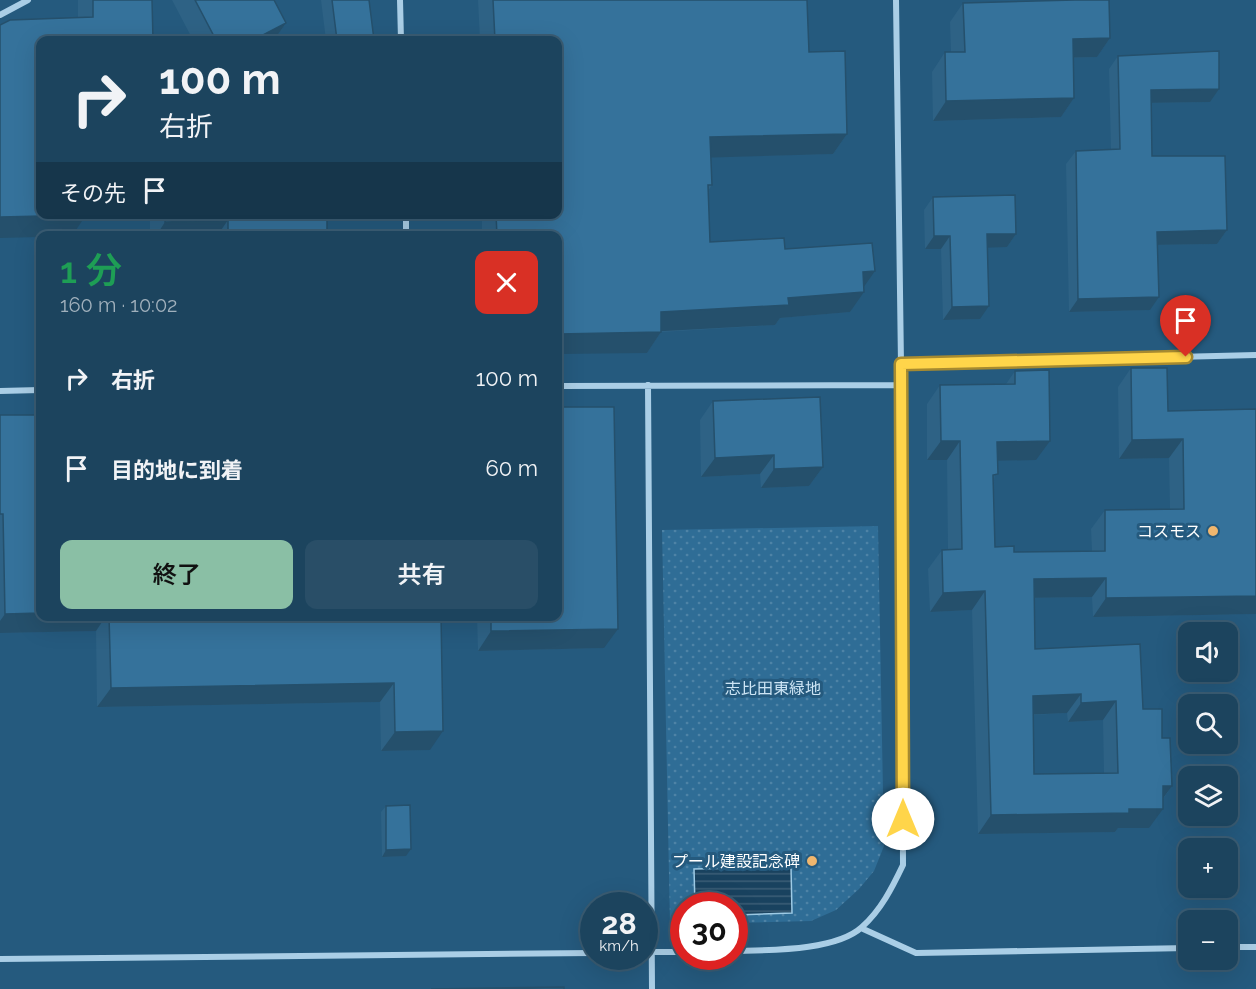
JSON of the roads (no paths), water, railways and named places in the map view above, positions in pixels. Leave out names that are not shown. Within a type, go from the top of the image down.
[{"type":"street","points":[[0,15],[28,0]]},
{"type":"street","points":[[400,0],[401,36]]},
{"type":"street","points":[[748,951],[786,950],[839,940],[861,928],[885,902],[903,865],[901,364],[896,0]]},
{"type":"street","points":[[901,364],[1256,355]]},
{"type":"street","points":[[562,386],[901,385]]},
{"type":"street","points":[[648,386],[649,892]]},
{"type":"street","points":[[0,391],[36,390]]},
{"type":"street","points":[[861,928],[916,953],[1178,948]]},
{"type":"street","points":[[1238,947],[1256,946]]},
{"type":"street","points":[[0,959],[580,953]]},
{"type":"street","points":[[650,970],[652,989]]},
{"type":"place","name":"コスモス","points":[[1213,531]]},
{"type":"place","name":"プール建設記念碑","points":[[812,861]]},
{"type":"park label","name":"志比田東緑地","points":[[773,688]]}]
